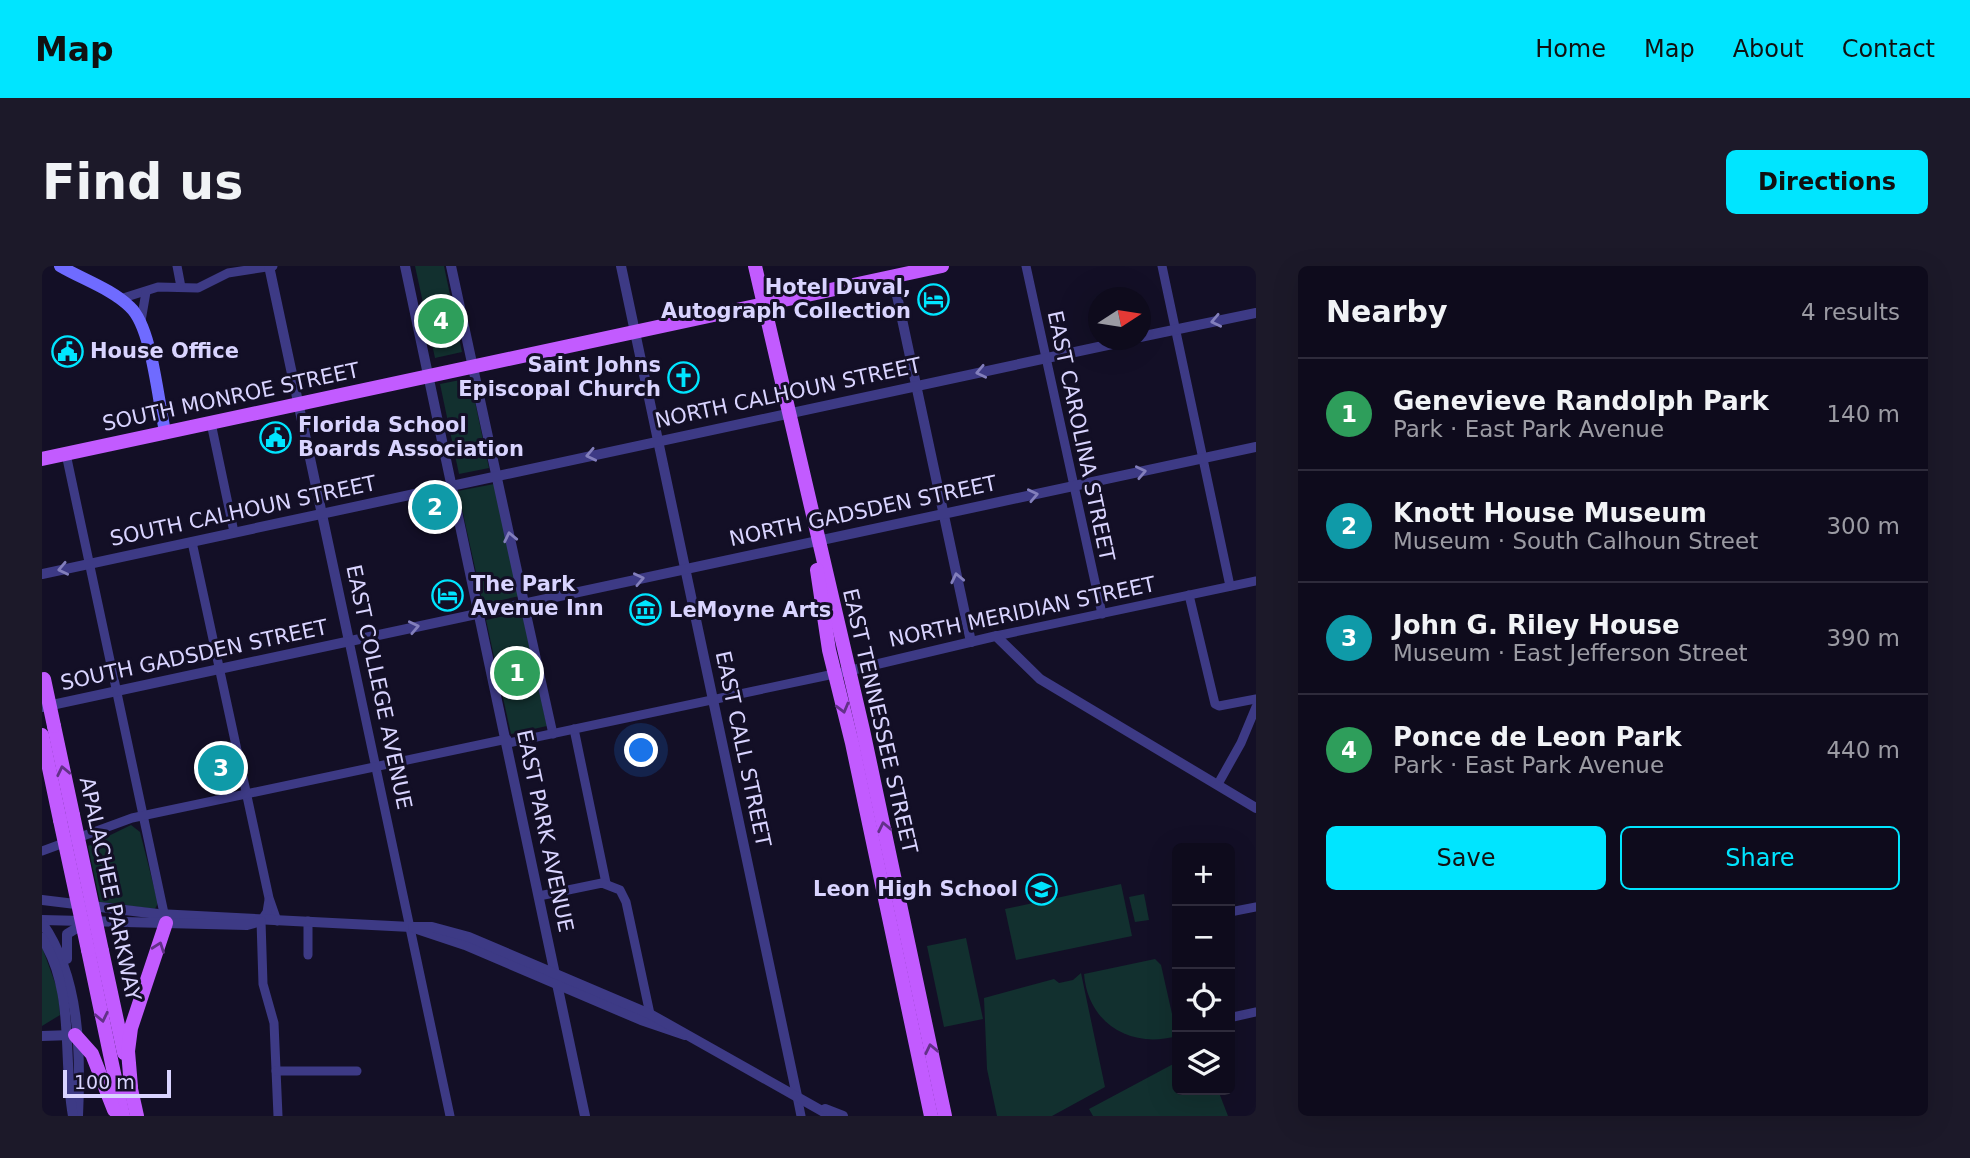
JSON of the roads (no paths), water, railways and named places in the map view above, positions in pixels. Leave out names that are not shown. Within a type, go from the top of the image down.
[{"type":"main road","points":[[60,266],[120,299],[135,311],[141,323],[164,431]]},
{"type":"main road","name":"EAST TENNESSEE STREET","points":[[755,266],[818,541],[819,595],[868,785],[899,933],[931,1116]]},
{"type":"main road","name":"SOUTH MONROE STREET","points":[[42,459],[763,303],[892,271],[942,266]]},
{"type":"main road","name":"APALACHEE PARKWAY","points":[[43,675],[48,731],[95,951],[123,1116]]},
{"type":"main road","points":[[131,1087],[128,1058],[131,1028],[165,919]]},
{"type":"main road","name":"EAST TENNESSEE STREET","points":[[899,933],[945,1116]]},
{"type":"main road","name":"APALACHEE PARKWAY","points":[[95,951],[137,1116]]},
{"type":"main road","points":[[71,1035],[92,1054],[116,1116]]},
{"type":"street","points":[[177,266],[181,287]]},
{"type":"street","points":[[120,299],[158,287],[198,288],[228,273],[270,266]]},
{"type":"street","name":"EAST COLLEGE AVENUE","points":[[270,266],[450,1116]]},
{"type":"street","name":"EAST PARK AVENUE","points":[[405,266],[478,613],[508,741],[585,1116]]},
{"type":"street","name":"EAST PARK AVENUE","points":[[451,266],[553,734]]},
{"type":"street","name":"EAST CALL STREET","points":[[621,266],[801,1116]]},
{"type":"street","name":"EAST CAROLINA STREET","points":[[1026,266],[1102,614]]},
{"type":"street","points":[[1162,266],[1230,586]]},
{"type":"street","points":[[892,271],[971,642]]},
{"type":"street","points":[[141,323],[142,301],[146,292]]},
{"type":"street","points":[[1151,335],[1256,313]]},
{"type":"street","name":"NORTH CALHOUN STREET","points":[[452,484],[1088,349]]},
{"type":"street","points":[[211,423],[234,532]]},
{"type":"street","name":"NORTH GADSDEN STREET","points":[[478,613],[1256,447]]},
{"type":"street","points":[[66,453],[165,919]]},
{"type":"street","name":"SOUTH CALHOUN STREET","points":[[42,574],[452,484]]},
{"type":"street","points":[[192,541],[269,898],[277,921]]},
{"type":"street","name":"NORTH MERIDIAN STREET","points":[[42,851],[143,816],[376,766],[553,734],[1256,581]]},
{"type":"street","points":[[1189,595],[1216,706],[1256,699]]},
{"type":"street","name":"SOUTH GADSDEN STREET","points":[[42,708],[478,613]]},
{"type":"street","points":[[996,636],[1052,687],[1256,808]]},
{"type":"street","points":[[1218,784],[1241,743],[1256,708]]},
{"type":"street","points":[[574,729],[606,883]]},
{"type":"street","points":[[539,896],[606,883],[620,890],[626,902],[650,1014]]},
{"type":"street","points":[[269,898],[268,910],[261,921],[262,984],[274,1023],[278,1116]]},
{"type":"street","points":[[42,900],[165,919],[247,925],[261,921],[309,921],[430,926],[453,932],[650,1014],[831,1116]]},
{"type":"street","points":[[46,936],[57,921],[69,912],[90,906]]},
{"type":"street","points":[[1235,911],[1256,907]]},
{"type":"street","points":[[71,1035],[63,992],[42,922],[165,919]]},
{"type":"street","points":[[75,1116],[67,936],[74,927],[90,921]]},
{"type":"street","points":[[308,956],[309,921]]},
{"type":"street","points":[[411,927],[465,945],[641,1020],[685,1035]]},
{"type":"street","points":[[46,936],[69,975]]},
{"type":"street","points":[[1235,1017],[1256,1012]]},
{"type":"street","points":[[42,1036],[71,1035]]},
{"type":"street","points":[[276,1071],[358,1071]]},
{"type":"street","points":[[797,1096],[843,1116]]},
{"type":"place","name":"Hotel Duval, Autograph Collection","points":[[934,299]]},
{"type":"place","name":"Ponce de Leon Park","points":[[441,321]]},
{"type":"place","name":"House Office","points":[[67,351]]},
{"type":"place","name":"Saint Johns Episcopal Church","points":[[684,377]]},
{"type":"place","name":"Florida School Boards Association","points":[[275,437]]},
{"type":"place","name":"Knott House Museum","points":[[435,507]]},
{"type":"place","name":"The Park Avenue Inn","points":[[448,596]]},
{"type":"place","name":"LeMoyne Arts","points":[[646,610]]},
{"type":"place","name":"Genevieve Randolph Park","points":[[517,673]]},
{"type":"place","name":"John G. Riley House","points":[[221,768]]},
{"type":"place","name":"Leon High School","points":[[1041,889]]}]
